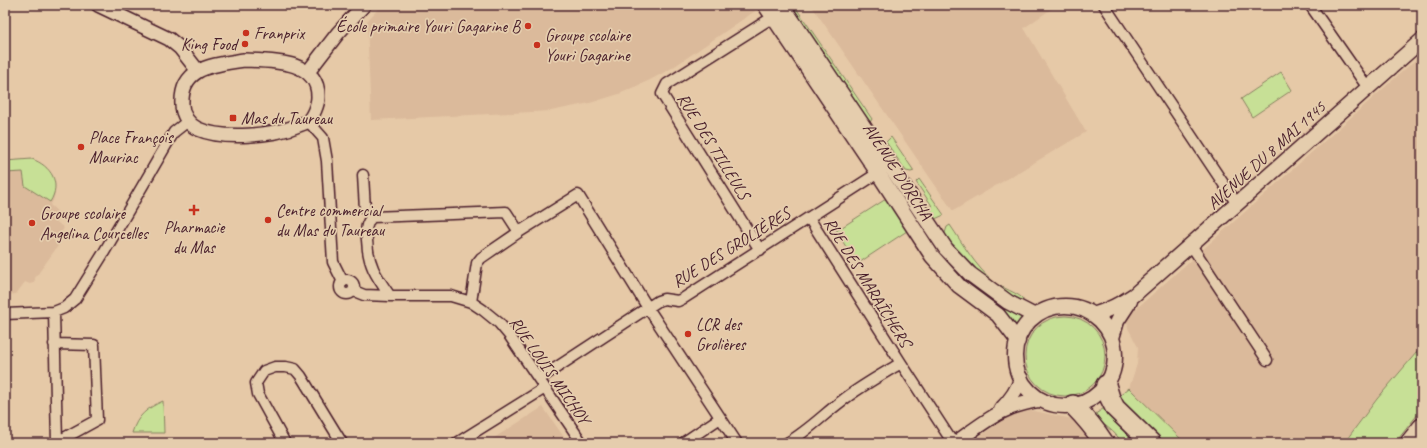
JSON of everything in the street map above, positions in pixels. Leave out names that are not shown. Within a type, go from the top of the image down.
[{"type":"highway","points":[[1106,385],[1115,408],[1151,443]]},
{"type":"highway","points":[[1073,405],[1094,428],[1104,443]]},
{"type":"highway","points":[[1410,443],[1422,428]]},
{"type":"main road","name":"AVENUE D'ORCHA","points":[[765,5],[932,256],[959,286],[998,315],[1018,341]]},
{"type":"main road","name":"AVENUE D'ORCHA","points":[[782,5],[946,249],[970,274],[1008,302],[1035,316]]},
{"type":"main road","name":"AVENUE DU 8 MAI 1945","points":[[1093,315],[1120,305],[1134,295],[1422,40]]},
{"type":"main road","name":"AVENUE DU 8 MAI 1945","points":[[1112,338],[1117,321],[1134,295]]},
{"type":"main road","points":[[1067,306],[1081,309],[1093,315],[1103,324],[1112,338],[1114,346],[1115,362],[1112,374],[1106,385],[1095,396],[1073,405],[1057,405],[1042,400],[1029,390],[1018,371],[1015,356],[1018,341],[1022,332],[1035,316],[1054,308],[1067,306]]},
{"type":"street","points":[[98,5],[170,40],[180,48],[198,70]]},
{"type":"street","points":[[308,72],[338,33],[364,5]]},
{"type":"street","points":[[1104,5],[1237,204]]},
{"type":"street","points":[[1310,5],[1368,88]]},
{"type":"street","name":"RUE DES TILLEULS","points":[[760,250],[662,94],[667,84],[773,17]]},
{"type":"street","points":[[244,60],[276,61],[291,64],[308,72],[317,86],[318,98],[315,109],[308,122],[290,129],[267,134],[242,136],[216,133],[198,129],[188,121],[182,111],[181,95],[185,83],[198,70],[211,65],[244,60]]},
{"type":"street","points":[[5,314],[54,312],[64,308],[75,299],[174,132],[188,121]]},
{"type":"street","name":"RUE LOUIS MICHOY","points":[[308,122],[323,138],[327,161],[333,262],[343,282],[340,286],[342,292],[347,295],[354,291],[364,295],[451,296],[472,302],[499,323],[509,335],[582,443]]},
{"type":"street","name":"RUE DES GROLIÈRES","points":[[539,379],[664,299],[678,301],[760,250],[878,173]]},
{"type":"street","points":[[363,175],[364,209],[372,217]]},
{"type":"street","points":[[472,302],[477,263],[481,258],[578,195],[648,308],[737,443]]},
{"type":"street","points":[[390,296],[373,271],[368,252],[366,226],[372,217],[506,212],[519,232]]},
{"type":"street","name":"RUE DES MARAÎCHERS","points":[[809,218],[901,363],[954,443]]},
{"type":"street","points":[[1191,245],[1267,360]]},
{"type":"street","points":[[54,312],[54,344],[57,442],[96,420],[94,345],[54,344]]},
{"type":"street","name":"RUE DES MARAÎCHERS","points":[[787,443],[801,435],[842,401],[901,363]]},
{"type":"street","points":[[285,443],[258,394],[256,383],[264,371],[276,367],[295,369],[301,376],[342,443]]},
{"type":"street","points":[[995,415],[1008,403],[1021,378]]},
{"type":"street","points":[[457,443],[545,388]]},
{"type":"street","points":[[954,443],[1008,408],[1024,402],[1042,400]]},
{"type":"street","points":[[683,443],[720,418]]},
{"type":"shaded area","name":"Groupe scolaire Youri Gagarine","points":[[382,5],[750,5],[755,11],[672,68],[619,94],[590,103],[551,111],[371,120],[367,21]]},
{"type":"shaded area","points":[[811,5],[1057,5],[1024,28],[1086,132],[953,211]]},
{"type":"shaded area","points":[[1422,54],[1422,346],[1377,399],[1344,443],[1185,443],[1129,388],[1137,364],[1138,347],[1128,328],[1127,317]]},
{"type":"shaded area","name":"Groupe scolaire Angelina Courcelles","points":[[32,159],[43,164],[54,179],[55,193],[53,201],[50,205],[57,211],[52,218],[64,228],[56,240],[60,243],[33,283],[30,284],[25,282],[16,294],[5,295],[5,161]]},
{"type":"shaded area","points":[[543,407],[568,443],[486,443]]},
{"type":"shaded area","points":[[1020,408],[1082,421],[1095,443],[970,443]]},
{"type":"green space","points":[[788,5],[794,5],[872,119],[869,124]]},
{"type":"green space","points":[[1281,72],[1292,90],[1252,117],[1241,99]]},
{"type":"green space","points":[[864,136],[922,223],[1025,318],[1017,327],[1015,328],[976,294],[945,263],[861,138]]},
{"type":"green space","points":[[891,137],[914,171],[906,171],[886,142]]},
{"type":"green space","points":[[32,159],[45,166],[53,176],[55,188],[50,202],[25,186],[23,172],[5,173],[5,161]]},
{"type":"green space","points":[[919,179],[944,215],[935,219],[930,215],[932,206],[916,182]]},
{"type":"green space","points":[[886,199],[907,231],[857,264],[836,231]]},
{"type":"green space","points":[[950,225],[970,255],[987,276],[994,282],[1021,297],[1023,299],[1022,304],[1004,296],[958,255],[945,237],[947,227]]},
{"type":"green space","points":[[1065,316],[1080,319],[1093,328],[1102,341],[1105,356],[1102,371],[1093,384],[1080,393],[1065,396],[1050,393],[1037,384],[1028,371],[1025,356],[1028,341],[1037,328],[1050,319]]},
{"type":"green space","points":[[1422,346],[1422,409],[1395,443],[1344,443],[1377,399]]},
{"type":"green space","points":[[1129,388],[1185,443],[1122,443],[1116,435],[1094,415]]},
{"type":"green space","points":[[163,401],[164,433],[132,433],[143,413]]},
{"type":"place","name":"École primaire Youri Gagarine B","points":[[528,26]]},
{"type":"place","name":"Franprix","points":[[246,33]]},
{"type":"place","name":"King Food","points":[[245,44]]},
{"type":"place","name":"Groupe scolaire Youri Gagarine","points":[[537,45]]},
{"type":"place","name":"Mas du Taureau","points":[[233,118]]},
{"type":"place","name":"Place François Mauriac","points":[[81,147]]},
{"type":"place","name":"Pharmacie du Mas","points":[[194,210]]},
{"type":"place","name":"Centre commercial du Mas du Taureau","points":[[268,220]]},
{"type":"place","name":"Groupe scolaire Angelina Courcelles","points":[[32,223]]},
{"type":"place","name":"LCR des Grolières","points":[[688,334]]}]
